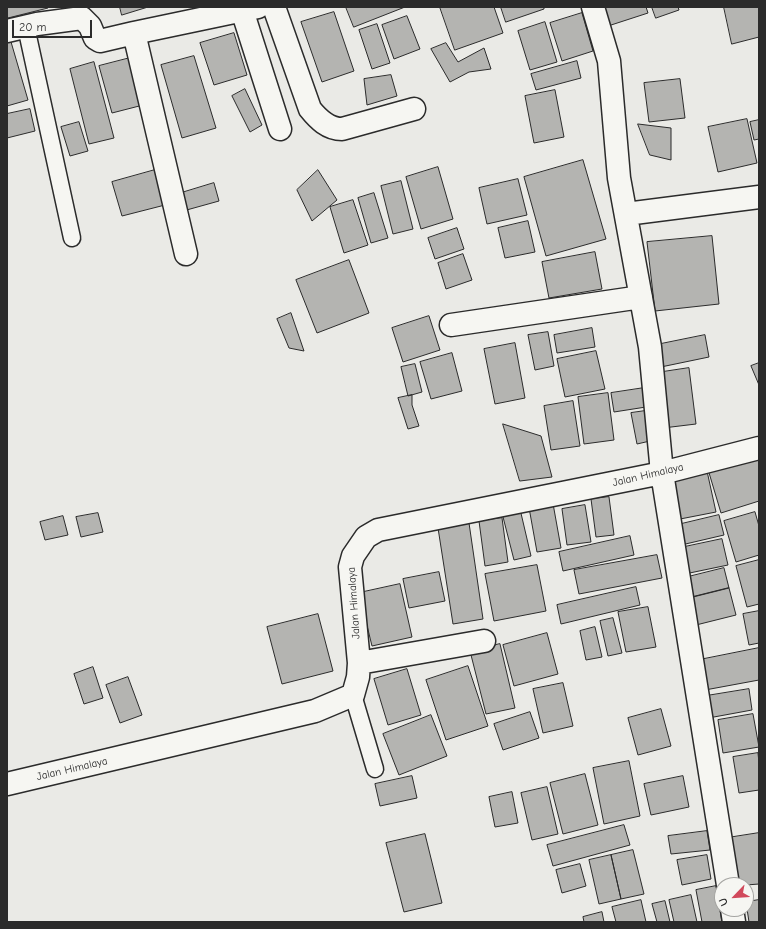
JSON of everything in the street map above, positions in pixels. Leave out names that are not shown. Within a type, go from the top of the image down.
[{"type":"street","points":[[274,7],[310,109],[317,118],[335,129],[342,129],[414,109]]},
{"type":"street","points":[[593,7],[609,61],[619,178],[650,347],[662,473],[727,877]]},
{"type":"street","points":[[17,29],[81,13],[90,26],[95,38],[100,41],[250,9],[280,129]]},
{"type":"street","points":[[134,33],[186,254]]},
{"type":"street","points":[[626,214],[759,198]]},
{"type":"street","points":[[451,325],[641,296]]},
{"type":"street","name":"Jalan Himalaya","points":[[7,784],[315,712],[352,695],[358,678],[359,663],[350,566],[353,556],[366,537],[378,530],[391,526],[662,473],[759,448]]},
{"type":"street","points":[[359,663],[484,641]]},
{"type":"lane","points":[[17,29],[72,238]]},
{"type":"lane","points":[[352,695],[375,769]]},
{"type":"building","points":[[7,7],[48,7],[48,8],[8,18]]},
{"type":"building","points":[[120,7],[148,7],[122,15]]},
{"type":"building","points":[[346,7],[405,7],[354,27]]},
{"type":"building","points":[[440,7],[494,7],[503,33],[455,50]]},
{"type":"building","points":[[501,7],[544,7],[544,9],[506,22]]},
{"type":"building","points":[[599,7],[646,7],[648,13],[605,27]]},
{"type":"building","points":[[652,7],[678,7],[679,10],[656,18]]},
{"type":"building","points":[[724,7],[759,7],[759,37],[732,44]]},
{"type":"building","points":[[334,12],[354,71],[322,82],[301,22]]},
{"type":"building","points":[[582,13],[593,51],[562,61],[550,23]]},
{"type":"building","points":[[407,16],[420,49],[394,59],[382,25]]},
{"type":"building","points":[[545,22],[557,62],[530,70],[518,31]]},
{"type":"building","points":[[377,24],[390,63],[372,69],[359,30]]},
{"type":"building","points":[[234,33],[247,75],[214,85],[200,43]]},
{"type":"building","points":[[9,35],[28,100],[7,106],[7,36]]},
{"type":"building","points":[[446,43],[458,62],[484,48],[491,69],[469,72],[450,82],[431,49]]},
{"type":"building","points":[[194,56],[216,128],[182,138],[161,65]]},
{"type":"building","points":[[134,57],[147,104],[112,113],[99,66]]},
{"type":"building","points":[[577,61],[581,78],[536,90],[531,74]]},
{"type":"building","points":[[94,62],[114,138],[89,144],[70,69]]},
{"type":"building","points":[[391,75],[397,96],[367,105],[364,79]]},
{"type":"building","points":[[680,79],[685,118],[649,122],[644,83]]},
{"type":"building","points":[[245,89],[262,125],[250,132],[232,96]]},
{"type":"building","points":[[555,90],[564,137],[534,143],[525,96]]},
{"type":"building","points":[[30,109],[35,131],[7,138],[7,114]]},
{"type":"building","points":[[747,119],[757,163],[718,172],[708,127]]},
{"type":"building","points":[[759,120],[759,139],[754,140],[750,122]]},
{"type":"building","points":[[79,122],[88,151],[70,156],[61,127]]},
{"type":"building","points":[[638,124],[671,128],[671,160],[650,155]]},
{"type":"building","points":[[583,160],[606,239],[546,256],[524,177]]},
{"type":"building","points":[[438,167],[453,219],[421,229],[406,177]]},
{"type":"building","points":[[155,170],[165,205],[122,216],[112,182]]},
{"type":"building","points":[[318,170],[337,200],[312,221],[297,190]]},
{"type":"building","points":[[518,179],[527,215],[487,224],[479,188]]},
{"type":"building","points":[[401,181],[413,229],[393,234],[381,186]]},
{"type":"building","points":[[214,183],[219,201],[183,211],[178,194]]},
{"type":"building","points":[[374,193],[388,238],[371,243],[358,198]]},
{"type":"building","points":[[353,200],[368,245],[344,253],[330,207]]},
{"type":"building","points":[[528,221],[535,252],[505,258],[498,228]]},
{"type":"building","points":[[457,228],[464,249],[435,259],[428,238]]},
{"type":"building","points":[[712,236],[719,304],[655,311],[647,242]]},
{"type":"building","points":[[595,252],[602,289],[549,298],[542,262]]},
{"type":"building","points":[[463,254],[472,280],[446,289],[438,263]]},
{"type":"building","points":[[349,260],[369,313],[317,333],[296,280]]},
{"type":"building","points":[[291,313],[304,351],[289,348],[277,319]]},
{"type":"building","points":[[429,316],[440,350],[403,362],[392,328]]},
{"type":"building","points":[[592,328],[595,347],[557,353],[554,335]]},
{"type":"building","points":[[548,332],[554,366],[535,370],[528,335]]},
{"type":"building","points":[[705,335],[709,357],[656,368],[651,346]]},
{"type":"building","points":[[515,343],[525,398],[495,404],[484,349]]},
{"type":"building","points":[[596,351],[605,389],[565,397],[557,359]]},
{"type":"building","points":[[452,353],[462,391],[431,399],[420,362]]},
{"type":"building","points":[[759,363],[759,385],[751,366]]},
{"type":"building","points":[[415,364],[422,392],[408,396],[401,367]]},
{"type":"building","points":[[689,368],[696,424],[663,428],[656,373]]},
{"type":"building","points":[[644,388],[646,407],[614,412],[611,393]]},
{"type":"building","points":[[608,393],[614,440],[584,444],[578,397]]},
{"type":"building","points":[[412,395],[412,405],[419,426],[408,429],[398,398]]},
{"type":"building","points":[[573,401],[580,446],[551,450],[544,406]]},
{"type":"building","points":[[645,411],[650,441],[637,444],[631,413]]},
{"type":"building","points":[[503,424],[541,436],[552,477],[520,481]]},
{"type":"building","points":[[759,451],[759,501],[721,513],[707,466]]},
{"type":"building","points":[[707,471],[716,512],[675,520],[666,479]]},
{"type":"building","points":[[609,497],[614,535],[596,537],[591,499]]},
{"type":"building","points":[[552,498],[561,548],[537,552],[528,502]]},
{"type":"building","points":[[585,505],[591,542],[567,545],[562,509]]},
{"type":"building","points":[[520,509],[531,556],[514,560],[502,513]]},
{"type":"building","points":[[755,512],[759,526],[759,555],[736,562],[724,521]]},
{"type":"building","points":[[98,513],[103,532],[81,537],[76,517]]},
{"type":"building","points":[[719,515],[724,535],[677,546],[673,526]]},
{"type":"building","points":[[63,516],[68,535],[45,540],[40,522]]},
{"type":"building","points":[[502,518],[508,562],[485,566],[479,521]]},
{"type":"building","points":[[469,523],[483,619],[453,624],[438,528]]},
{"type":"building","points":[[630,536],[634,555],[563,571],[559,552]]},
{"type":"building","points":[[722,539],[728,565],[680,575],[675,549]]},
{"type":"building","points":[[657,555],[662,578],[579,594],[574,570]]},
{"type":"building","points":[[759,560],[759,604],[747,607],[736,566]]},
{"type":"building","points":[[537,565],[546,611],[494,621],[485,574]]},
{"type":"building","points":[[724,568],[729,588],[689,598],[684,578]]},
{"type":"building","points":[[439,572],[445,601],[409,608],[403,579]]},
{"type":"building","points":[[400,584],[412,637],[372,646],[359,593]]},
{"type":"building","points":[[636,587],[640,605],[561,624],[557,605]]},
{"type":"building","points":[[729,588],[736,615],[696,625],[689,598]]},
{"type":"building","points":[[648,607],[656,647],[626,652],[618,612]]},
{"type":"building","points":[[759,611],[759,643],[749,645],[743,614]]},
{"type":"building","points":[[318,614],[333,671],[282,684],[267,627]]},
{"type":"building","points":[[613,618],[622,653],[608,656],[600,621]]},
{"type":"building","points":[[595,627],[602,657],[586,660],[580,631]]},
{"type":"building","points":[[547,633],[558,674],[514,686],[503,645]]},
{"type":"building","points":[[500,644],[515,708],[486,714],[470,651]]},
{"type":"building","points":[[759,648],[759,680],[705,690],[699,660]]},
{"type":"building","points":[[468,666],[488,726],[446,740],[426,680]]},
{"type":"building","points":[[93,667],[103,698],[84,704],[74,674]]},
{"type":"building","points":[[407,669],[421,715],[388,725],[374,679]]},
{"type":"building","points":[[128,677],[142,715],[120,723],[106,685]]},
{"type":"building","points":[[563,683],[573,726],[543,733],[533,689]]},
{"type":"building","points":[[749,689],[752,710],[703,719],[700,697]]},
{"type":"building","points":[[661,709],[671,746],[638,755],[628,718]]},
{"type":"building","points":[[530,712],[539,738],[503,750],[494,724]]},
{"type":"building","points":[[753,714],[759,747],[723,753],[718,720]]},
{"type":"building","points":[[431,715],[447,756],[399,775],[383,734]]},
{"type":"building","points":[[758,753],[759,790],[739,793],[733,757]]},
{"type":"building","points":[[629,761],[640,816],[604,824],[593,768]]},
{"type":"building","points":[[585,774],[598,825],[563,834],[550,783]]},
{"type":"building","points":[[412,776],[417,798],[380,806],[375,784]]},
{"type":"building","points":[[683,776],[689,807],[651,815],[644,784]]},
{"type":"building","points":[[547,787],[558,834],[532,840],[521,793]]},
{"type":"building","points":[[512,792],[518,823],[495,827],[489,797]]},
{"type":"building","points":[[624,825],[630,845],[553,866],[547,845]]},
{"type":"building","points":[[707,831],[710,850],[671,854],[668,836]]},
{"type":"building","points":[[759,833],[759,884],[754,884],[754,877],[733,877],[727,838]]},
{"type":"building","points":[[425,834],[442,903],[404,912],[386,843]]},
{"type":"building","points":[[633,850],[644,894],[621,899],[611,855]]},
{"type":"building","points":[[611,855],[621,899],[599,904],[589,860]]},
{"type":"building","points":[[707,855],[711,879],[682,885],[677,860]]},
{"type":"building","points":[[580,864],[586,886],[562,893],[556,870]]},
{"type":"building","points":[[714,886],[714,917],[721,917],[722,922],[702,922],[696,890]]},
{"type":"building","points":[[691,895],[697,922],[674,922],[669,900]]},
{"type":"building","points":[[641,900],[646,922],[616,922],[612,907]]},
{"type":"building","points":[[759,900],[759,922],[749,922],[748,917],[754,917],[754,901]]},
{"type":"building","points":[[665,901],[670,922],[657,922],[652,904]]},
{"type":"building","points":[[602,912],[604,922],[584,922],[583,917]]}]
